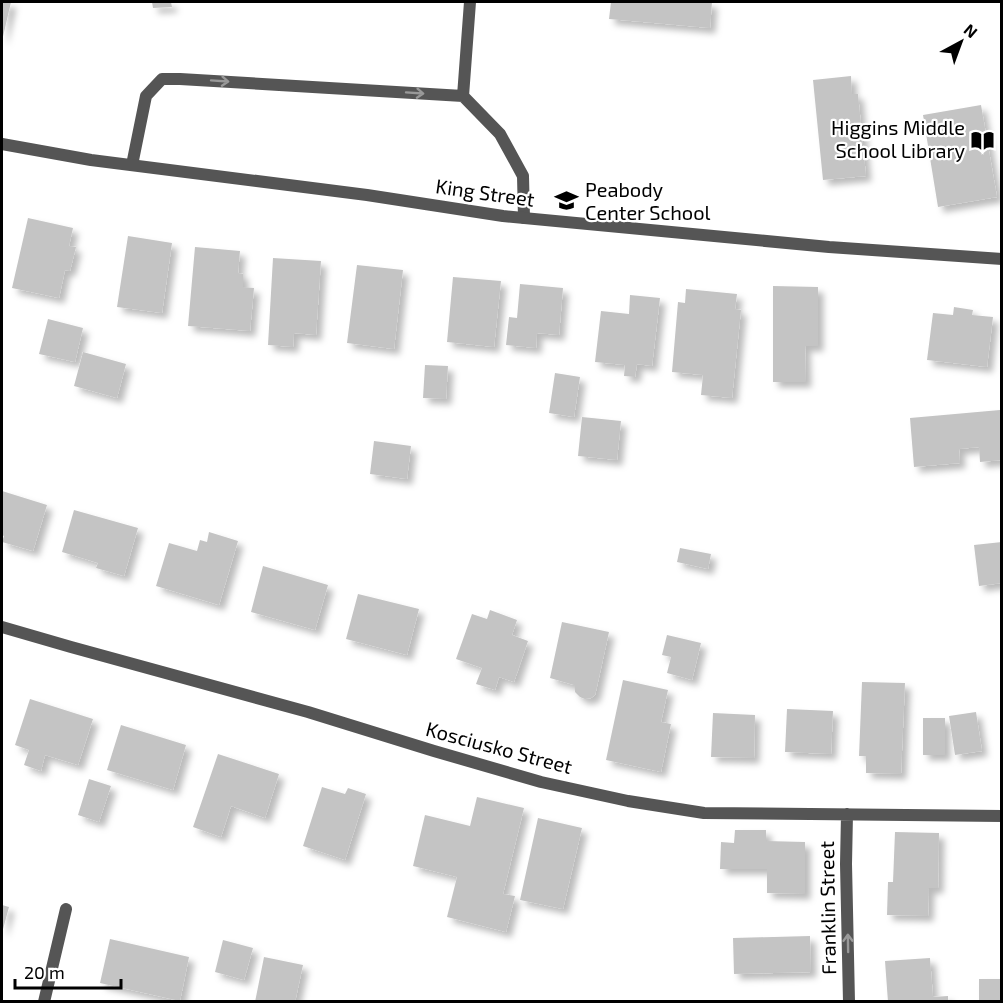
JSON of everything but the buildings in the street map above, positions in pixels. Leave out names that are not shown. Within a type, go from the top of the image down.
[{"type":"street","points":[[464,96],[470,2]]},
{"type":"street","points":[[132,165],[146,96],[162,79],[464,96],[500,134],[523,176],[524,218]]},
{"type":"street","name":"King Street","points":[[2,144],[132,165],[524,218],[829,247],[1002,259]]},
{"type":"street","name":"Kosciusko Street","points":[[2,627],[308,712],[541,782],[628,801],[705,813],[1002,816]]},
{"type":"street","name":"Franklin Street","points":[[847,814],[849,1002]]},
{"type":"street","points":[[44,1002],[66,909]]},
{"type":"place","name":"Higgins Middle School Library","points":[[983,140]]},
{"type":"place","name":"Peabody Center School","points":[[567,201]]}]
